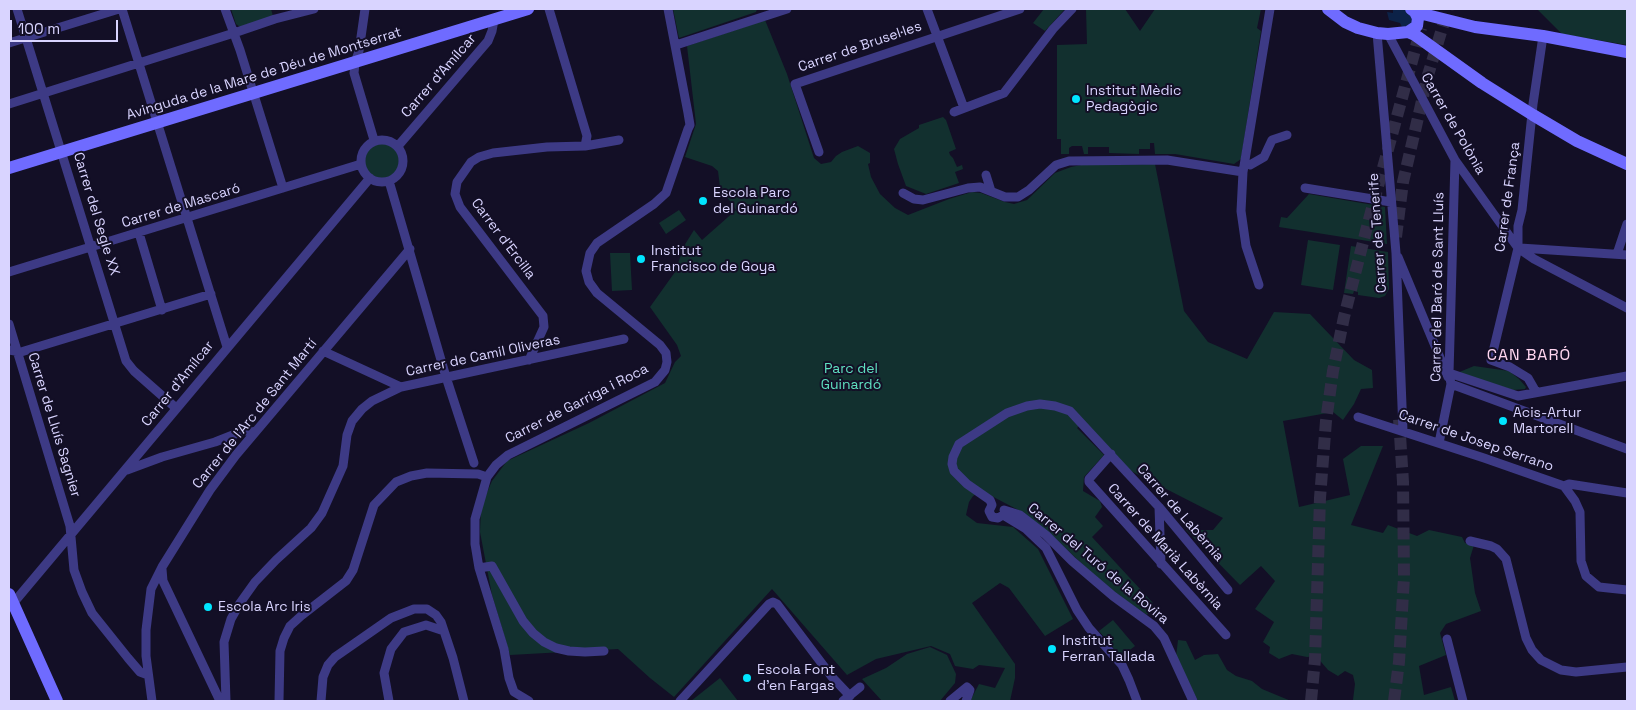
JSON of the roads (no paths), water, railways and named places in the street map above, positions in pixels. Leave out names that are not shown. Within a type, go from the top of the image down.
[{"type":"street","name":"Carrer del Segle XX","points":[[17,9],[126,361],[134,371],[176,408]]},
{"type":"street","points":[[9,42],[120,9],[158,121],[159,132],[188,218],[227,347]]},
{"type":"street","points":[[225,9],[283,188]]},
{"type":"street","points":[[9,104],[234,34],[275,19],[314,9]]},
{"type":"street","points":[[365,9],[354,73],[374,140]]},
{"type":"street","name":"Avinguda de la Mare de Déu de Montserrat","points":[[9,168],[528,9]]},
{"type":"street","points":[[548,9],[587,136],[585,146]]},
{"type":"street","name":"Carrer de Garriga i Roca","points":[[487,477],[496,465],[508,455],[656,382],[665,370],[667,362],[666,353],[660,345],[597,293],[589,282],[586,271],[590,253],[597,243],[654,204],[666,193],[690,125],[668,9]]},
{"type":"street","points":[[676,45],[766,11],[787,9]]},
{"type":"street","points":[[927,9],[964,108]]},
{"type":"street","name":"Carrer de Brusel·les","points":[[819,152],[794,84],[1020,9]]},
{"type":"street","points":[[954,112],[1004,93],[1053,29],[1072,9]]},
{"type":"street","points":[[1259,285],[1246,246],[1241,211],[1242,172],[1270,9]]},
{"type":"street","points":[[1329,9],[1346,22],[1358,28],[1383,34],[1408,32],[1415,28],[1418,24],[1418,19],[1413,10]]},
{"type":"street","points":[[1413,10],[1475,27],[1543,36],[1627,52]]},
{"type":"street","name":"Carrer d'Amílcar","points":[[398,146],[488,41],[494,20]]},
{"type":"street","points":[[1408,32],[1415,35],[1482,83],[1533,115],[1577,141],[1627,164]]},
{"type":"street","name":"Carrer de Polònia","points":[[1383,34],[1455,160],[1518,248]]},
{"type":"street","name":"Carrer de Tenerife","points":[[1383,34],[1391,202],[1396,253],[1403,431]]},
{"type":"street","name":"Carrer de França","points":[[1536,392],[1528,378],[1510,367],[1491,360],[1518,248],[1518,226],[1522,210],[1533,104],[1543,36]]},
{"type":"street","points":[[1250,165],[1264,157],[1272,140],[1287,134]]},
{"type":"street","points":[[374,140],[387,140],[398,146],[403,163],[398,174],[389,181],[376,181],[366,174],[361,164],[362,152],[374,140]]},
{"type":"street","name":"Carrer d'Ercilla","points":[[529,360],[544,328],[543,316],[460,206],[455,194],[457,182],[466,167],[474,159],[493,152],[585,146],[619,140]]},
{"type":"street","points":[[903,193],[914,199],[923,200],[974,187],[984,188],[1012,198],[1022,196],[1056,165],[1069,161],[1167,160],[1242,172]]},
{"type":"street","name":"Carrer del Baró de Sant Lluís","points":[[1439,443],[1451,384],[1455,160]]},
{"type":"street","name":"Carrer de Mascaró","points":[[9,272],[361,164]]},
{"type":"street","points":[[986,175],[990,191]]},
{"type":"street","name":"Carrer d'Amílcar","points":[[10,602],[125,471],[370,178]]},
{"type":"street","points":[[389,181],[446,377],[474,462]]},
{"type":"street","points":[[1305,188],[1391,202]]},
{"type":"street","points":[[1617,254],[1627,224]]},
{"type":"street","points":[[139,233],[162,310]]},
{"type":"street","points":[[1518,248],[1627,255]]},
{"type":"street","points":[[1518,248],[1534,259],[1627,308]]},
{"type":"street","name":"Carrer de l'Arc de Sant Martí","points":[[152,701],[146,656],[146,630],[151,589],[162,567],[210,490],[254,433],[410,249]]},
{"type":"street","points":[[1396,253],[1451,384],[1627,449]]},
{"type":"street","points":[[1396,279],[1406,276]]},
{"type":"street","points":[[13,351],[114,324],[211,294]]},
{"type":"street","name":"Carrer de Lluís Sagnier","points":[[9,324],[13,351],[71,534],[74,570],[82,592],[92,612],[140,672],[149,679]]},
{"type":"street","name":"Carrer de Camil Oliveras","points":[[323,351],[400,387],[624,339]]},
{"type":"street","points":[[1450,373],[1460,378],[1518,396],[1627,376]]},
{"type":"street","points":[[226,701],[224,642],[231,619],[240,602],[255,582],[311,528],[322,513],[343,466],[347,435],[352,421],[372,401],[400,387]]},
{"type":"street","name":"Carrer de Labèrnia","points":[[1004,512],[999,504],[992,505],[990,500],[967,484],[954,471],[953,457],[959,444],[1007,413],[1027,406],[1040,404],[1070,411],[1159,507],[1228,590]]},
{"type":"street","name":"Carrer de Josep Serrano","points":[[1358,417],[1564,486],[1575,501],[1580,512],[1581,561],[1586,576],[1599,587],[1627,590]]},
{"type":"street","points":[[125,471],[215,442],[242,431],[254,433]]},
{"type":"street","name":"Carrer de Marià Labèrnia","points":[[1111,454],[1089,479],[1089,482],[1226,635]]},
{"type":"street","points":[[279,701],[280,651],[290,626],[346,581],[353,570],[374,505],[396,482],[411,476],[427,473],[478,474],[487,477],[475,519],[475,544],[479,568],[504,649],[513,689],[528,701]]},
{"type":"street","points":[[1564,486],[1569,484],[1627,493]]},
{"type":"street","points":[[1159,507],[1161,564]]},
{"type":"street","points":[[1004,512],[1046,548],[1077,610],[1092,632],[1122,666],[1137,701]]},
{"type":"street","name":"Carrer del Turó de la Rovira","points":[[1004,512],[1020,515],[1046,535],[1113,596],[1154,626],[1164,638],[1193,701]]},
{"type":"street","points":[[1470,541],[1491,546],[1504,555],[1526,638],[1532,650],[1541,660],[1561,670],[1576,672],[1627,667]]},
{"type":"street","points":[[479,568],[492,566],[524,621],[533,633],[544,642],[556,648],[569,651],[604,651]]},
{"type":"street","points":[[162,567],[163,581],[220,701]]},
{"type":"street","points":[[10,602],[57,701]]},
{"type":"street","points":[[680,701],[769,604],[773,602],[777,604],[846,698],[860,687]]},
{"type":"street","points":[[321,701],[323,677],[328,664],[335,657],[391,618],[414,609],[427,609],[436,615],[441,622],[464,701]]},
{"type":"street","points":[[390,701],[384,673],[391,649],[404,632],[426,625],[444,631]]},
{"type":"street","points":[[1448,639],[1463,701]]},
{"type":"street","points":[[145,701],[149,679]]},
{"type":"street","points":[[950,701],[965,687],[969,688],[970,693],[966,701]]},
{"type":"water","points":[[1393,9],[1403,9],[1410,13],[1412,25],[1402,27],[1400,23],[1389,20],[1387,12],[1393,13]]},
{"type":"tunnel","points":[[1396,237],[1403,182],[1428,75],[1448,9]]},
{"type":"tunnel","points":[[1311,701],[1315,659],[1320,498],[1326,421],[1333,371],[1344,317],[1368,223],[1421,28]]},
{"type":"tunnel","points":[[1394,701],[1399,662],[1404,577],[1403,482],[1399,419]]},
{"type":"place","name":"Institut Mèdic Pedagògic","points":[[1076,99]]},
{"type":"place","name":"Escola Parc del Guinardó","points":[[703,201]]},
{"type":"place","name":"Institut Francisco de Goya","points":[[641,259]]},
{"type":"place","name":"Acis-Artur Martorell","points":[[1503,421]]},
{"type":"place","name":"Escola Arc Iris","points":[[208,607]]},
{"type":"place","name":"Institut Ferran Tallada","points":[[1052,649]]},
{"type":"place","name":"Escola Font d'en Fargas","points":[[747,678]]},
{"type":"district","name":"CAN BARÓ","points":[[1529,356]]},
{"type":"park label","name":"Parc del Guinardó","points":[[851,378]]}]
